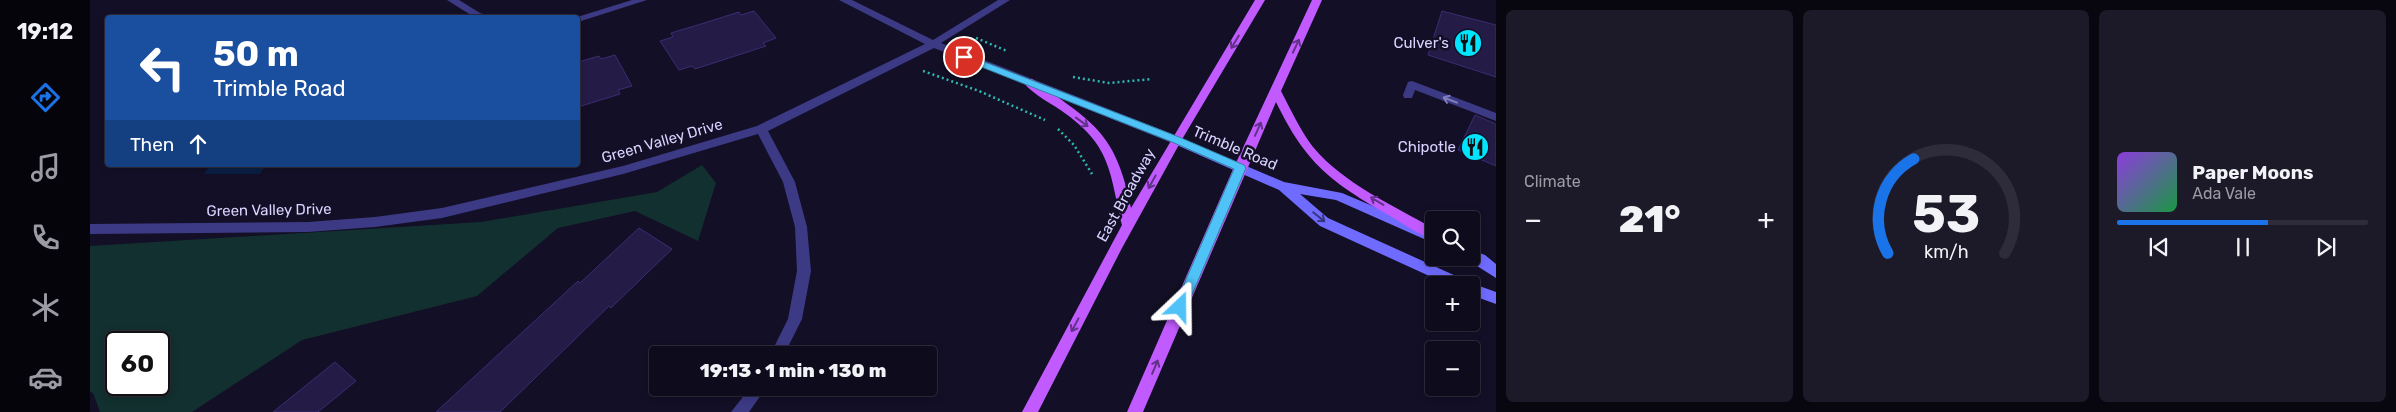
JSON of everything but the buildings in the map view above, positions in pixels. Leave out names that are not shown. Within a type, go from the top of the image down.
[{"type":"main road","name":"East Broadway","points":[[1030,412],[1128,224],[1260,0]]},
{"type":"main road","points":[[1135,412],[1240,168],[1317,0]]},
{"type":"main road","points":[[1028,82],[1089,127],[1108,152],[1120,184],[1128,224]]},
{"type":"main road","points":[[1276,90],[1295,130],[1311,152],[1338,177],[1425,231]]},
{"type":"street","points":[[452,0],[477,15]]},
{"type":"street","points":[[580,18],[642,0]]},
{"type":"street","points":[[844,0],[933,44],[1176,140]]},
{"type":"street","name":"Green Valley Drive","points":[[90,229],[308,227],[442,213],[623,170],[761,129],[900,62],[1005,0]]},
{"type":"street","points":[[1408,95],[1412,86],[1496,117]]},
{"type":"street","points":[[761,129],[788,182],[801,227],[804,271],[795,319],[782,346]]},
{"type":"street","name":"Trimble Road","points":[[1176,140],[1282,186],[1338,196],[1425,233]]},
{"type":"street","name":"Trimble Road","points":[[1282,186],[1324,222],[1442,276]]},
{"type":"street","points":[[1480,259],[1496,272]]},
{"type":"street","points":[[1480,292],[1496,298]]},
{"type":"street","points":[[739,412],[752,396]]},
{"type":"path","points":[[955,30],[1009,52]]},
{"type":"path","points":[[900,62],[979,91],[1052,123],[1074,145],[1092,174]]},
{"type":"path","points":[[1064,73],[1073,77],[1109,83],[1152,79]]},
{"type":"green space","points":[[702,165],[716,183],[698,241],[635,211],[558,228],[477,296],[302,340],[192,412],[100,412],[93,393],[90,392],[90,246],[481,222],[657,192]]},
{"type":"water","points":[[209,167],[265,167],[260,174],[204,174]]},
{"type":"place","name":"Culver's","points":[[1468,43]]},
{"type":"place","name":"Chipotle","points":[[1475,147]]},
{"type":"route","points":[[964,57],[1176,140],[1240,168],[1180,307]]}]
